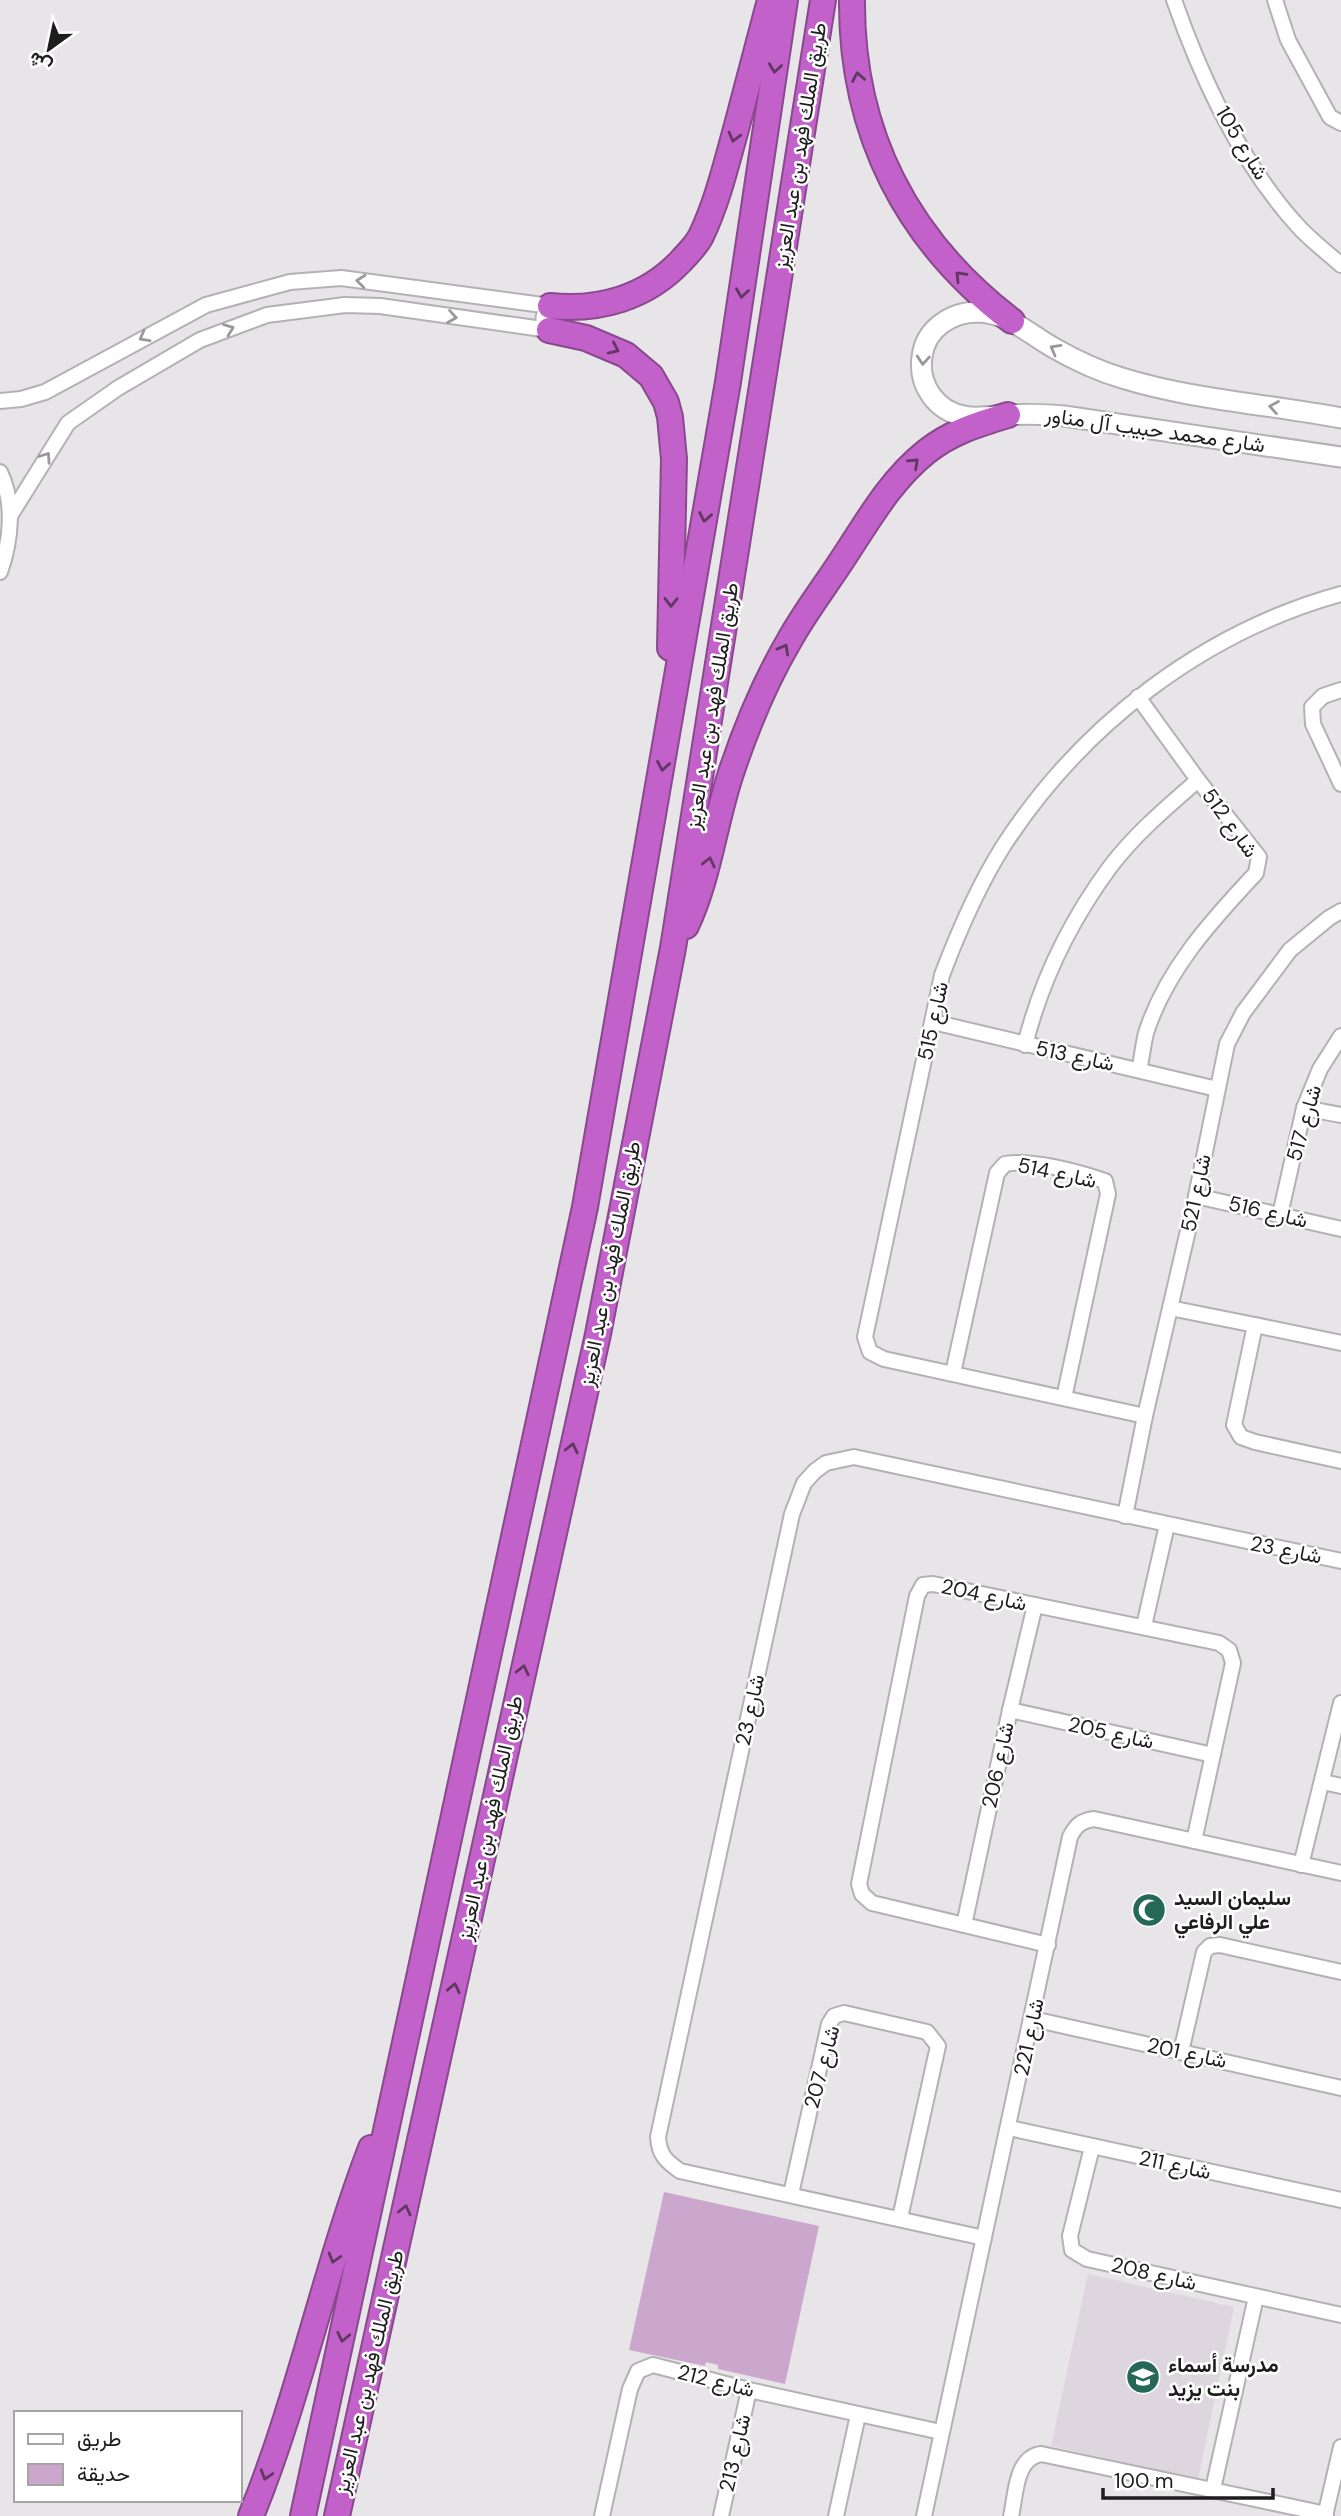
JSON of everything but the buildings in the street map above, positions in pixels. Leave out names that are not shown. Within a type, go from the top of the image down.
[{"type":"highway","points":[[549,318],[629,298],[670,273],[692,249],[701,236],[722,182],[771,0]]},
{"type":"highway","name":"طريق الملك فهد بن عبد العزيز","points":[[303,2516],[585,1207],[728,382],[785,0]]},
{"type":"highway","name":"طريق الملك فهد بن عبد العزيز","points":[[337,2516],[598,1334],[673,947],[823,0]]},
{"type":"highway","points":[[852,0],[854,46],[860,87],[874,139],[892,181],[919,227],[940,254],[968,284],[1012,321]]},
{"type":"highway","points":[[549,318],[634,360],[659,387],[670,417],[674,459],[669,733]]},
{"type":"highway","points":[[673,947],[700,892],[723,798],[739,750],[773,670],[800,622],[888,491],[913,464],[937,444],[964,429],[1008,415]]},
{"type":"highway","points":[[251,2516],[305,2356],[349,2206],[397,2078]]},
{"type":"main road","name":"شارع محمد حبيب آل مناور","points":[[1341,418],[1140,384],[1074,359],[1012,321],[989,313],[966,313],[949,319],[929,336],[921,362],[926,388],[944,408],[970,417],[1047,414],[1341,457]]},
{"type":"street","name":"شارع 105","points":[[1174,0],[1194,57],[1251,163],[1298,226],[1341,265]]},
{"type":"street","points":[[1275,0],[1288,40],[1330,117],[1341,123]]},
{"type":"street","points":[[0,401],[45,392],[206,305],[290,282],[341,278],[405,285],[549,318]]},
{"type":"street","points":[[402,309],[405,285]]},
{"type":"street","points":[[10,516],[68,423],[118,388],[200,341],[267,315],[345,305],[549,318]]},
{"type":"street","points":[[0,472],[4,480],[10,516],[8,544],[0,572]]},
{"type":"street","name":"شارع 515","points":[[1145,1416],[884,1359],[870,1352],[865,1337],[942,975],[960,928],[1003,846],[1037,799],[1082,749],[1138,697],[1188,660],[1242,631],[1301,605],[1341,594]]},
{"type":"street","points":[[1341,690],[1323,696],[1312,707],[1313,724],[1341,784]]},
{"type":"street","points":[[1138,697],[1198,780]]},
{"type":"street","name":"شارع 512","points":[[1025,1045],[1048,974],[1073,925],[1111,866],[1153,820],[1198,780],[1258,857],[1259,864],[1256,873],[1206,928],[1183,959],[1162,996],[1146,1033],[1139,1070]]},
{"type":"street","name":"شارع 521","points":[[1125,1516],[1227,1045],[1243,1013],[1290,950],[1341,911]]},
{"type":"street","name":"شارع 513","points":[[933,1022],[1217,1089]]},
{"type":"street","name":"شارع 517","points":[[1280,1215],[1304,1108],[1320,1069],[1341,1035]]},
{"type":"street","points":[[1304,1108],[1341,1115]]},
{"type":"street","name":"شارع 514","points":[[953,1373],[997,1172],[1005,1164],[1018,1161],[1091,1176],[1105,1181],[1108,1194],[1064,1398]]},
{"type":"street","name":"شارع 516","points":[[1196,1196],[1341,1228]]},
{"type":"street","points":[[1170,1308],[1341,1343]]},
{"type":"street","points":[[1255,1325],[1234,1425],[1241,1437],[1341,1461]]},
{"type":"street","name":"شارع 23","points":[[984,2238],[680,2171],[659,2151],[658,2137],[792,1514],[804,1483],[826,1462],[854,1457],[1341,1561]]},
{"type":"street","points":[[1144,1626],[1167,1525]]},
{"type":"street","name":"شارع 204","points":[[1048,1945],[872,1903],[862,1894],[859,1884],[917,1596],[923,1585],[933,1584],[1144,1626],[1219,1643],[1229,1650],[1233,1663],[1194,1841]]},
{"type":"street","name":"شارع 206","points":[[964,1925],[1035,1605]]},
{"type":"street","points":[[1301,1866],[1341,1703]]},
{"type":"street","name":"شارع 205","points":[[1010,1710],[1213,1755]]},
{"type":"street","points":[[1323,1782],[1341,1786]]},
{"type":"street","name":"شارع 221","points":[[924,2516],[1070,1837],[1076,1826],[1083,1821],[1094,1819],[1341,1873]]},
{"type":"street","points":[[1181,2052],[1204,1952],[1210,1946],[1220,1945],[1341,1972]]},
{"type":"street","name":"شارع 207","points":[[791,2194],[829,2024],[834,2016],[844,2013],[927,2032],[938,2046],[900,2218]]},
{"type":"street","name":"شارع 201","points":[[1032,2019],[1341,2088]]},
{"type":"street","name":"شارع 211","points":[[1009,2128],[1341,2200]]},
{"type":"street","name":"شارع 208","points":[[1092,2147],[1070,2236],[1072,2249],[1087,2259],[1341,2315]]},
{"type":"street","points":[[1213,2489],[1256,2297]]},
{"type":"street","name":"شارع 212","points":[[601,2516],[630,2389],[638,2371],[653,2365],[749,2390],[941,2432]]},
{"type":"street","name":"شارع 213","points":[[721,2516],[749,2390]]},
{"type":"street","points":[[836,2516],[858,2415]]},
{"type":"street","points":[[1011,2516],[1022,2465],[1031,2456],[1041,2454],[1326,2515],[1341,2447]]},
{"type":"shaded area","name":"مدرسة أسماء بنت يزيد","points":[[1088,2274],[1234,2307],[1198,2479],[1051,2446]]},
{"type":"green space","points":[[664,2192],[819,2226],[785,2384],[718,2369],[718,2365],[706,2362],[705,2366],[629,2350]]},
{"type":"place","name":"سليمان السيد علي الرفاعي","points":[[1149,1910]]},
{"type":"place","name":"مدرسة أسماء بنت يزيد","points":[[1143,2377]]}]
